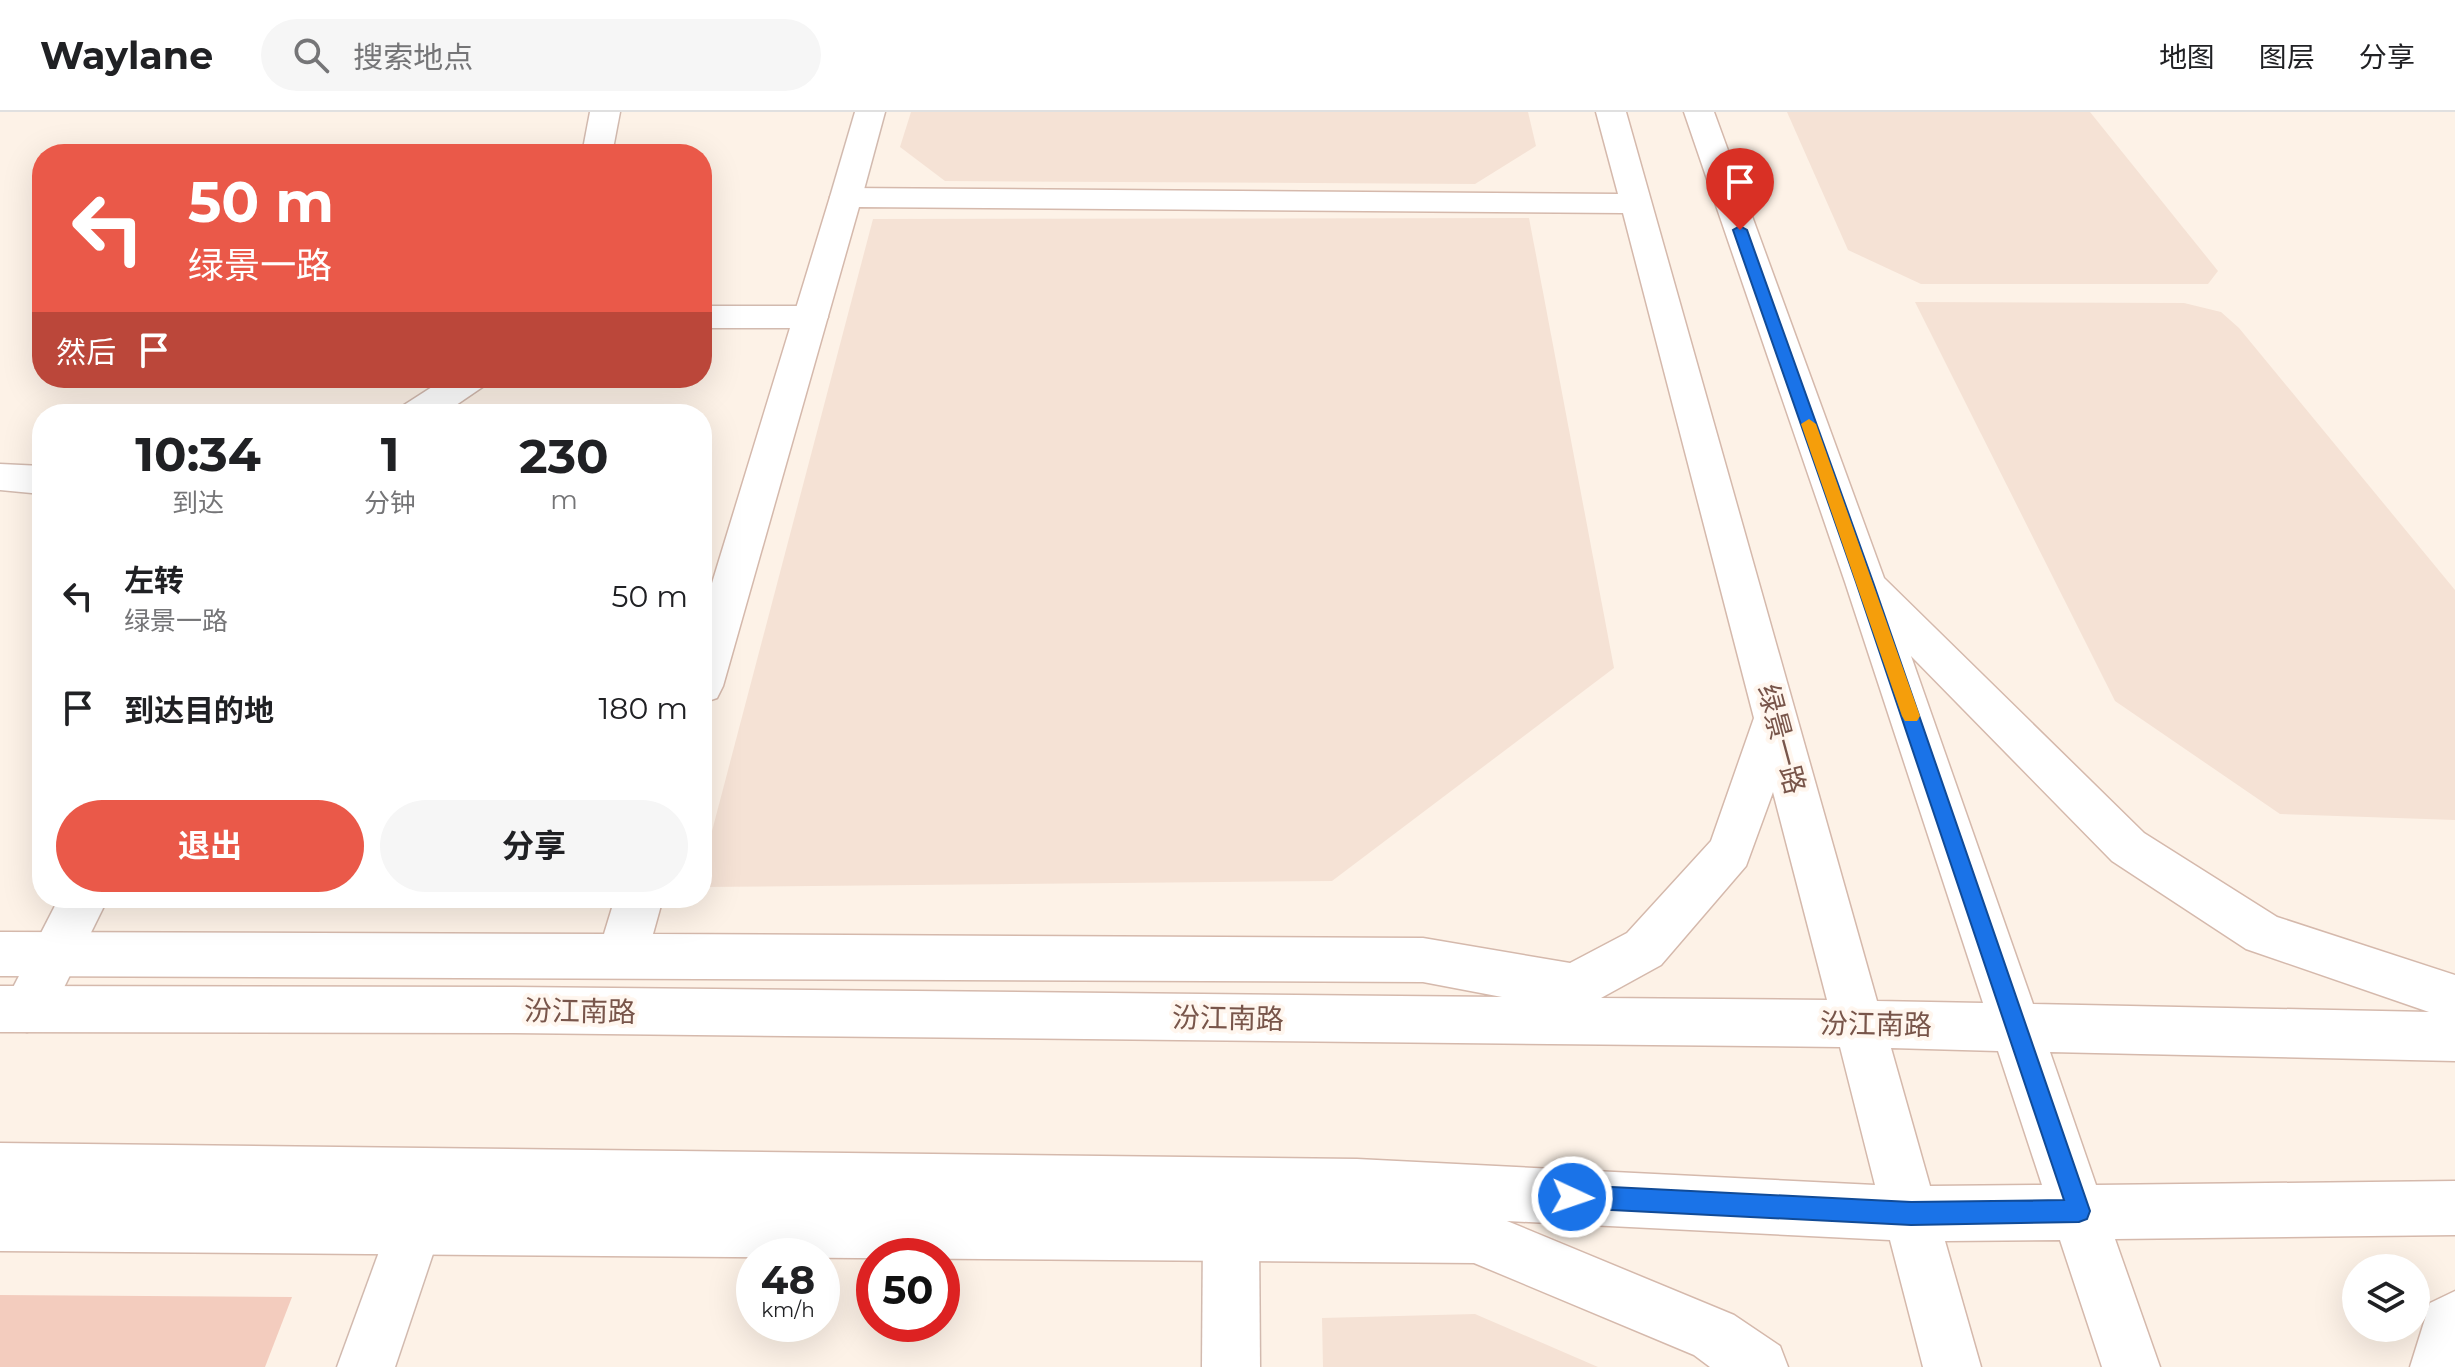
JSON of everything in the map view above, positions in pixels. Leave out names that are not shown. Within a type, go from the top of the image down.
[{"type":"main road","points":[[599,144],[605,112]]},
{"type":"main road","points":[[712,652],[870,112]]},
{"type":"main road","name":"绿景一路","points":[[1611,112],[1952,1367]]},
{"type":"main road","points":[[1699,112],[2018,1026],[2131,1367]]},
{"type":"main road","points":[[846,197],[1636,204]]},
{"type":"main road","points":[[712,317],[811,317]]},
{"type":"main road","points":[[432,404],[456,388]]},
{"type":"main road","points":[[0,477],[32,479]]},
{"type":"main road","points":[[1865,582],[2128,847],[2263,934],[2455,998]]},
{"type":"main road","points":[[1512,1020],[1644,949],[1730,852],[1776,717]]},
{"type":"main road","points":[[14,1009],[55,955],[79,908]]},
{"type":"main road","points":[[622,957],[636,908]]},
{"type":"main road","points":[[0,954],[1423,960],[1575,987]]},
{"type":"main road","name":"汾江南路","points":[[14,1009],[513,1010],[1512,1020],[2018,1026],[2455,1037]]},
{"type":"main road","points":[[1476,1235],[0,1222],[14,1170],[1357,1186],[1911,1214],[2455,1208]]},
{"type":"main road","points":[[1357,1186],[1714,1335],[1759,1367]]},
{"type":"main road","points":[[366,1367],[414,1227]]},
{"type":"main road","points":[[1231,1234],[1231,1367]]},
{"type":"main road","points":[[2439,1367],[2450,1323],[2455,1320]]},
{"type":"shaded area","points":[[911,112],[1528,112],[1536,146],[1475,184],[945,181],[900,147]]},
{"type":"shaded area","points":[[1787,112],[2090,112],[2218,271],[2208,284],[1921,284],[1848,250]]},
{"type":"shaded area","points":[[1529,218],[1614,668],[1332,881],[712,887],[712,831],[873,219]]},
{"type":"shaded area","points":[[1915,302],[2184,303],[2221,312],[2239,328],[2455,590],[2455,820],[2280,814],[2115,701]]},
{"type":"shaded area","points":[[1475,1314],[1598,1367],[1323,1367],[1322,1318]]},
{"type":"building","points":[[0,1295],[292,1297],[265,1367],[0,1367]]},
{"type":"slow traffic","points":[[1809,424],[1911,716]]},
{"type":"route","points":[[1572,1197],[1911,1214],[2079,1211],[1865,582],[1740,230]]}]
